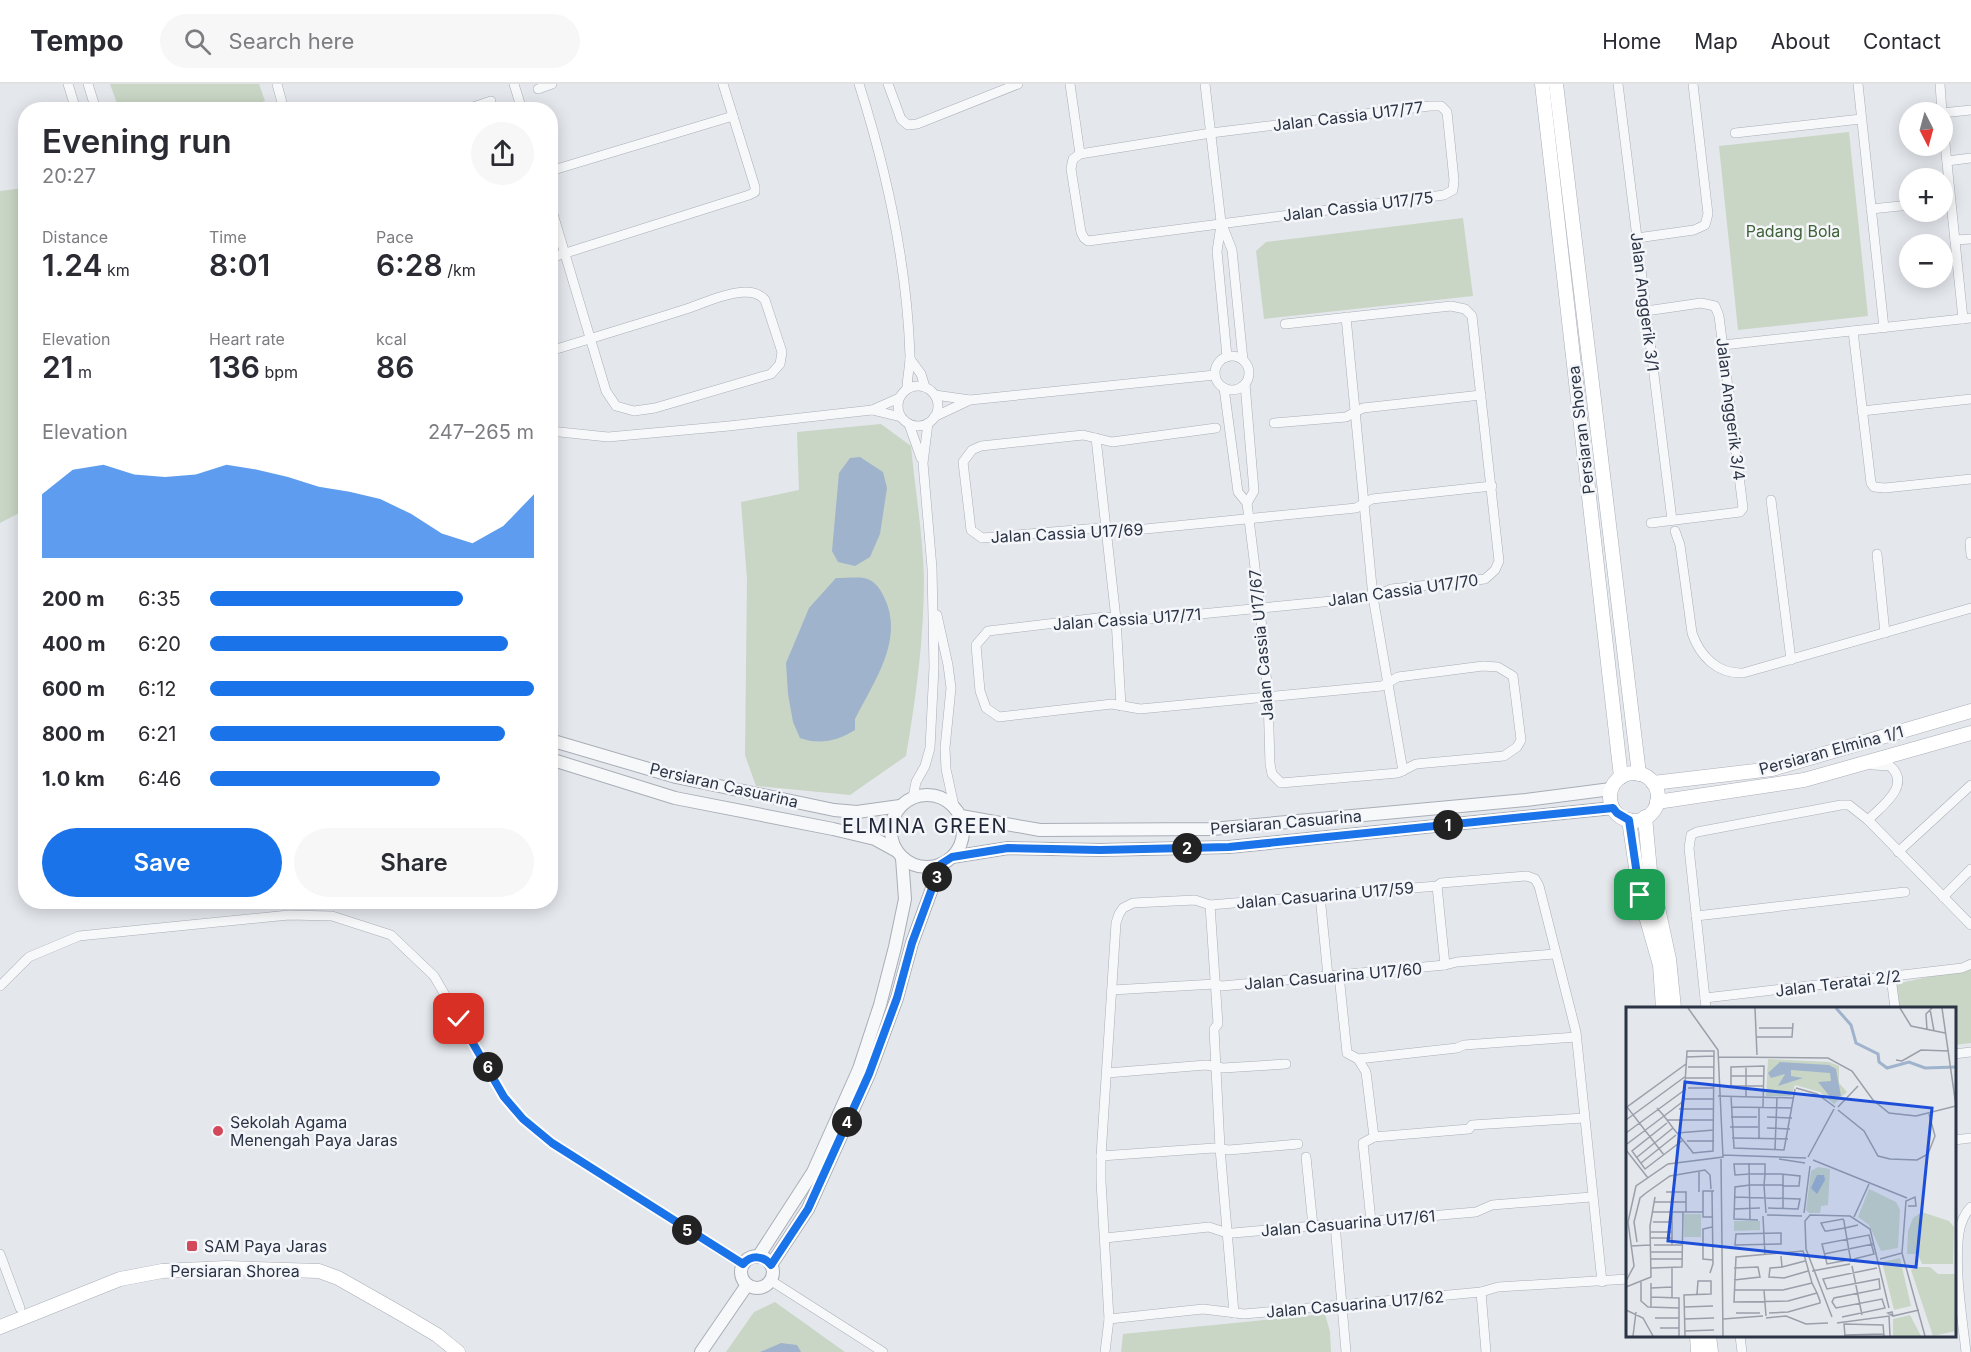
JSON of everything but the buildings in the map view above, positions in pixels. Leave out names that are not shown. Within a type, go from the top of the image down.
[{"type":"main road","name":"Persiaran Shorea","points":[[1542,84],[1621,777]]},
{"type":"main road","name":"Persiaran Shorea","points":[[1556,84],[1639,774]]},
{"type":"main road","name":"Persiaran Elmina 1/1","points":[[1653,783],[1772,769],[1971,711]]},
{"type":"main road","name":"Persiaran Elmina 1/1","points":[[1657,802],[1804,780],[1971,733]]},
{"type":"main road","points":[[1626,774],[1639,774],[1653,783],[1657,792],[1657,802],[1645,818],[1629,820],[1613,808],[1610,802],[1611,789],[1621,777],[1626,774]]},
{"type":"main road","points":[[1645,818],[1650,871],[1669,959],[1674,1007]]},
{"type":"main road","points":[[1629,820],[1640,895],[1660,965],[1663,1007]]},
{"type":"main road","name":"Persiaran Shorea","points":[[0,1327],[120,1279],[162,1270],[226,1268],[319,1271],[338,1278],[405,1316],[437,1335],[458,1352]]},
{"type":"main road","points":[[1697,1337],[1698,1352]]},
{"type":"main road","points":[[1709,1337],[1711,1352]]},
{"type":"street","points":[[68,84],[73,102]]},
{"type":"street","points":[[88,84],[94,102]]},
{"type":"street","points":[[277,84],[282,102]]},
{"type":"street","points":[[514,84],[520,102]]},
{"type":"street","points":[[538,89],[552,84]]},
{"type":"street","points":[[558,256],[755,192],[723,84]]},
{"type":"street","points":[[558,432],[608,437],[872,410],[899,398],[907,388],[910,359],[902,265],[891,201],[875,134],[859,84]]},
{"type":"street","points":[[888,84],[901,119],[908,124],[917,124],[1018,84]]},
{"type":"street","points":[[1070,84],[1077,157],[1210,133]]},
{"type":"street","points":[[1205,84],[1221,222],[1232,250],[1243,360],[1249,369],[1245,384],[1235,390],[1220,385],[1215,375],[1218,363],[1233,356],[1243,360]]},
{"type":"street","name":"Jalan Anggerik 3/1","points":[[1618,84],[1672,520]]},
{"type":"street","points":[[1637,238],[1694,230],[1705,225],[1708,214],[1693,84]]},
{"type":"street","points":[[1858,84],[1884,328]]},
{"type":"street","points":[[1940,84],[1941,102]]},
{"type":"street","name":"Jalan Cassia U17/77","points":[[1210,133],[1441,106],[1447,112],[1451,148]]},
{"type":"street","points":[[1953,112],[1971,110]]},
{"type":"street","points":[[558,169],[733,116]]},
{"type":"street","points":[[1735,133],[1862,119]]},
{"type":"street","name":"Jalan Cassia U17/75","points":[[1077,157],[1071,169],[1084,238],[1088,241],[1444,195],[1452,190],[1454,180],[1451,148]]},
{"type":"street","points":[[1946,156],[1947,168]]},
{"type":"street","points":[[1947,161],[1971,158]]},
{"type":"street","points":[[1871,209],[1899,206]]},
{"type":"street","points":[[1221,222],[1217,251],[1227,357]]},
{"type":"street","points":[[1723,345],[1967,319],[1951,222]]},
{"type":"street","points":[[558,228],[566,253],[591,338],[606,391],[616,406],[634,411],[655,408],[771,374],[780,364],[782,352],[765,300],[761,295],[746,292],[731,294],[591,338],[558,348]]},
{"type":"street","points":[[1955,240],[1971,239]]},
{"type":"street","name":"Jalan Anggerik 3/4","points":[[1646,311],[1701,303],[1715,306],[1719,316],[1723,345],[1743,508],[1740,512],[1672,520]]},
{"type":"street","name":"Jalan Cassia U17/70","points":[[1260,608],[1373,597],[1391,589],[1485,579],[1495,570],[1500,561],[1472,316],[1465,309],[1451,306],[1285,324]]},
{"type":"street","points":[[1216,428],[1112,442],[1096,438],[1116,619],[1121,706],[1140,709],[1382,686],[1387,683],[1398,677],[1483,666],[1498,667],[1513,676],[1521,740],[1517,747],[1504,756],[1416,764],[1403,771],[1387,683],[1373,597],[1346,317]]},
{"type":"street","points":[[1853,331],[1871,483],[1874,487],[1885,488],[1971,479]]},
{"type":"street","points":[[910,359],[921,374],[925,387]]},
{"type":"street","points":[[907,388],[925,387],[935,395],[970,400],[1215,375]]},
{"type":"street","name":"Jalan Cassia U17/67","points":[[1245,384],[1254,491],[1247,503],[1248,518],[1260,608],[1272,774],[1281,783],[1403,771]]},
{"type":"street","name":"Jalan Cassia U17/67","points":[[1224,388],[1238,492],[1247,503]]},
{"type":"street","points":[[913,797],[916,782],[925,766],[930,748],[934,667],[933,595],[923,463],[931,420],[938,406],[935,395]]},
{"type":"street","points":[[1274,423],[1347,417],[1363,408],[1481,395]]},
{"type":"street","points":[[899,398],[898,411],[905,421],[923,463]]},
{"type":"street","points":[[1862,411],[1971,399]]},
{"type":"street","points":[[872,410],[922,425],[970,400]]},
{"type":"street","name":"Jalan Cassia U17/69","points":[[1096,438],[1083,435],[981,446],[972,450],[963,462],[971,530],[982,538],[1099,528],[1125,531],[1356,508],[1372,499],[1492,486]]},
{"type":"street","points":[[1232,438],[1250,436]]},
{"type":"street","points":[[1771,500],[1791,660]]},
{"type":"street","points":[[1651,523],[1672,520]]},
{"type":"street","points":[[1675,531],[1680,545],[1695,643],[1709,662],[1735,674],[1971,609]]},
{"type":"street","points":[[1970,542],[1971,555]]},
{"type":"street","points":[[1877,554],[1885,633]]},
{"type":"street","points":[[771,1265],[808,1209],[869,1074],[897,998],[912,943],[947,861],[959,849],[963,838],[964,827],[957,811],[946,769],[945,748],[951,688],[933,595]]},
{"type":"street","name":"Jalan Cassia U17/71","points":[[1121,706],[1112,704],[999,717],[986,708],[980,691],[976,645],[988,631],[1106,617],[1129,621],[1260,608]]},
{"type":"street","name":"Persiaran Casuarina","points":[[558,742],[676,777],[834,810],[857,812],[900,806]]},
{"type":"street","name":"Persiaran Casuarina","points":[[558,761],[675,798],[833,829],[874,840],[899,854]]},
{"type":"street","points":[[1804,780],[1868,766],[1890,766],[1899,777],[1899,785],[1891,797],[1868,820]]},
{"type":"street","points":[[1898,852],[1971,784]]},
{"type":"street","name":"Persiaran Casuarina","points":[[957,811],[1040,830],[1212,829],[1526,800],[1611,789]]},
{"type":"street","points":[[947,861],[921,867],[911,864],[899,854],[891,841],[891,822],[900,806],[913,797],[924,794],[945,799],[957,811]]},
{"type":"street","points":[[1706,1007],[1689,848],[1691,836],[1706,830],[1849,805],[1868,820],[1971,925]]},
{"type":"street","name":"Persiaran Casuarina","points":[[947,861],[1008,848],[1100,850],[1229,847],[1613,808]]},
{"type":"street","points":[[759,1257],[813,1172],[859,1069],[880,1005],[905,899],[899,854]]},
{"type":"street","points":[[1943,897],[1971,869]]},
{"type":"street","name":"Jalan Casuarina U17/59","points":[[1105,1352],[1109,1318],[1101,1156],[1116,923],[1123,908],[1133,903],[1196,900],[1210,905],[1527,876],[1535,879],[1539,886],[1576,1037],[1591,1197],[1602,1282]]},
{"type":"street","points":[[1437,886],[1445,965]]},
{"type":"street","points":[[1696,916],[1905,892]]},
{"type":"street","points":[[1320,896],[1328,976]]},
{"type":"street","points":[[1210,905],[1218,1024],[1214,1029],[1220,1148],[1234,1313]]},
{"type":"street","points":[[0,986],[29,957],[79,936],[289,915],[332,916],[391,935],[434,976],[504,1097],[523,1119],[552,1143],[743,1264]]},
{"type":"street","name":"Jalan Casuarina U17/60","points":[[1112,990],[1215,984],[1222,986],[1554,954]]},
{"type":"street","name":"Jalan Teratai 2/2","points":[[1705,998],[1962,968],[1971,964]]},
{"type":"street","points":[[1339,975],[1347,1053],[1358,1059],[1366,1072],[1374,1137]]},
{"type":"street","points":[[1891,977],[1894,1007]]},
{"type":"street","points":[[1358,1059],[1457,1048],[1464,1045],[1576,1037]]},
{"type":"street","points":[[1956,1054],[1971,1052]]},
{"type":"street","points":[[1107,1073],[1206,1065],[1217,1067],[1286,1064]]},
{"type":"street","points":[[1371,1221],[1363,1143],[1374,1137],[1469,1129],[1472,1125],[1584,1118]]},
{"type":"street","points":[[1956,1140],[1971,1138]]},
{"type":"street","points":[[1101,1156],[1298,1144]]},
{"type":"street","points":[[1306,1157],[1313,1226]]},
{"type":"street","name":"Jalan Casuarina U17/61","points":[[1105,1238],[1209,1227],[1227,1233],[1313,1226],[1476,1212],[1492,1205],[1591,1197]]},
{"type":"street","points":[[1966,1352],[1966,1302],[1958,1224],[1971,1207]]},
{"type":"street","points":[[1335,1224],[1346,1352]]},
{"type":"street","points":[[0,1254],[20,1308]]},
{"type":"street","points":[[759,1257],[771,1265],[772,1276],[762,1287],[747,1285],[741,1277],[743,1264],[748,1259],[759,1257]]},
{"type":"street","name":"Jalan Casuarina U17/62","points":[[1109,1318],[1203,1309],[1244,1314],[1481,1292],[1498,1287],[1626,1279]]},
{"type":"street","points":[[770,1280],[883,1352]]},
{"type":"street","points":[[701,1352],[747,1285]]},
{"type":"street","points":[[1481,1292],[1486,1352]]},
{"type":"street","points":[[1740,1337],[1742,1352]]},
{"type":"green space","points":[[110,84],[259,84],[265,101],[262,102],[116,102]]},
{"type":"green space","name":"Padang Bola","points":[[1849,132],[1868,316],[1738,330],[1719,146]]},
{"type":"green space","points":[[18,189],[18,514],[0,523],[0,191]]},
{"type":"green space","points":[[1463,218],[1473,296],[1264,319],[1256,251],[1266,242]]},
{"type":"green space","points":[[881,424],[911,446],[922,546],[924,600],[921,645],[906,756],[850,795],[756,786],[745,755],[747,579],[741,502],[799,490],[797,432]]},
{"type":"green space","points":[[1971,968],[1971,1043],[1956,1045],[1956,1007],[1898,1007],[1895,984]]},
{"type":"green space","points":[[775,1302],[845,1352],[726,1352],[754,1312]]},
{"type":"green space","points":[[1325,1314],[1330,1332],[1331,1352],[1121,1352],[1123,1334]]},
{"type":"water","points":[[860,457],[883,472],[887,488],[880,534],[870,557],[855,566],[838,562],[832,551],[839,473],[850,458]]},
{"type":"water","points":[[836,578],[864,578],[879,588],[890,613],[889,644],[885,660],[855,719],[855,730],[835,739],[807,740],[800,738],[793,722],[786,663],[809,608]]},
{"type":"water","points":[[781,1343],[797,1345],[801,1352],[760,1352]]},
{"type":"place","name":"Sekolah Agama Menengah Paya Jaras","points":[[218,1131]]},
{"type":"place","name":"SAM Paya Jaras","points":[[192,1246]]},
{"type":"district","name":"ELMINA GREEN","points":[[925,826]]},
{"type":"route","points":[[459,1019],[504,1097],[523,1119],[552,1143],[743,1264],[748,1259],[759,1257],[764,1258],[771,1265],[808,1209],[858,1100],[897,998],[912,943],[941,864],[952,857],[1008,848],[1100,850],[1229,847],[1613,808],[1622,818],[1629,820],[1640,895]]}]
